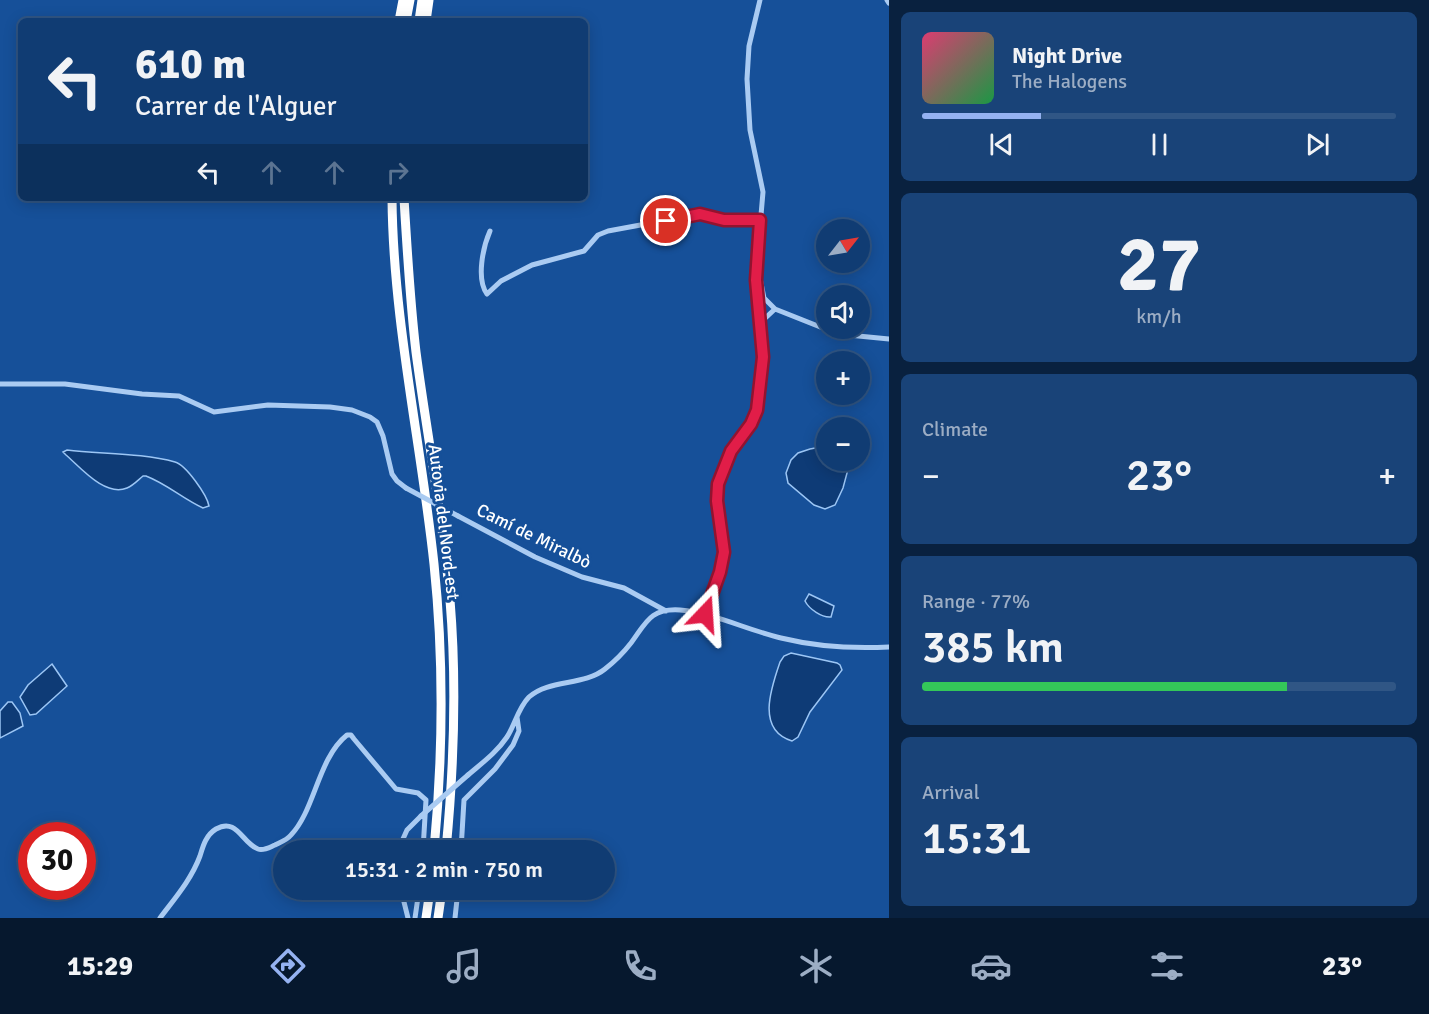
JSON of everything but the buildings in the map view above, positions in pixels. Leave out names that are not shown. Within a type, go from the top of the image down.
[{"type":"highway","points":[[398,0],[402,18]]},
{"type":"highway","points":[[402,18],[403,0]]},
{"type":"highway","points":[[403,18],[410,0]]},
{"type":"highway","points":[[419,18],[422,0]]},
{"type":"highway","points":[[426,18],[429,0]]},
{"type":"highway","points":[[387,201],[397,324],[404,375],[410,391]]},
{"type":"highway","name":"Autovia del Nord-est","points":[[392,201],[395,274],[430,531],[441,648],[441,742],[435,840]]},
{"type":"highway","name":"Autovia del Nord-est","points":[[406,201],[405,227],[416,351],[440,513],[450,602],[454,728],[447,840]]},
{"type":"highway","points":[[426,918],[429,900]]},
{"type":"highway","points":[[438,918],[441,900]]},
{"type":"street","points":[[705,614],[720,572],[724,552],[717,501],[718,484],[731,451],[751,424],[757,410],[763,357],[756,265],[763,192],[750,130],[747,79],[749,46],[760,0]]},
{"type":"street","points":[[490,231],[481,258],[484,287],[487,294],[504,279],[532,265],[586,251],[598,235],[604,232],[700,214],[721,220],[760,220]]},
{"type":"street","points":[[756,265],[764,298],[775,309],[838,334],[889,339]]},
{"type":"street","points":[[760,323],[775,309]]},
{"type":"street","name":"Camí de Miralbò","points":[[0,384],[65,384],[142,394],[178,396],[214,412],[268,405],[352,410],[377,422],[383,436],[392,474],[397,481],[535,557],[582,577],[628,590],[666,611],[680,610],[705,614],[781,638],[821,646],[840,648],[889,646]]},
{"type":"street","points":[[402,840],[407,830],[421,816],[503,743],[525,702],[534,694],[587,678],[604,670],[628,647],[648,619],[666,611]]},
{"type":"street","points":[[462,840],[464,800],[495,769],[513,746],[519,731],[517,717]]},
{"type":"street","points":[[285,840],[299,824],[317,782],[334,751],[345,736],[351,735],[396,789],[402,792],[418,793],[426,800],[424,840]]},
{"type":"street","points":[[160,918],[190,877],[205,842],[217,828],[234,827],[259,849],[273,845]]},
{"type":"street","points":[[404,900],[408,918]]},
{"type":"street","points":[[415,918],[418,900]]},
{"type":"street","points":[[455,918],[457,900]]},
{"type":"water","points":[[816,448],[816,471],[848,471],[835,505],[825,509],[814,505],[788,483],[786,473],[791,460],[798,453]]},
{"type":"water","points":[[67,450],[135,455],[175,462],[180,464],[195,481],[209,506],[203,508],[146,476],[127,488],[119,490],[102,485],[86,474],[63,452]]},
{"type":"water","points":[[809,594],[834,606],[831,617],[820,614],[809,607],[805,601]]},
{"type":"water","points":[[791,653],[837,663],[842,670],[810,712],[798,737],[792,741],[781,736],[774,728],[769,707],[780,662],[784,656]]},
{"type":"water","points":[[52,664],[67,686],[36,714],[30,715],[20,697],[28,685]]},
{"type":"water","points":[[8,702],[12,702],[20,713],[23,726],[0,738],[0,711]]},
{"type":"route","points":[[666,221],[700,214],[724,220],[760,220],[756,280],[763,357],[757,410],[751,424],[731,451],[718,484],[717,501],[724,552],[720,572],[705,614]]}]
